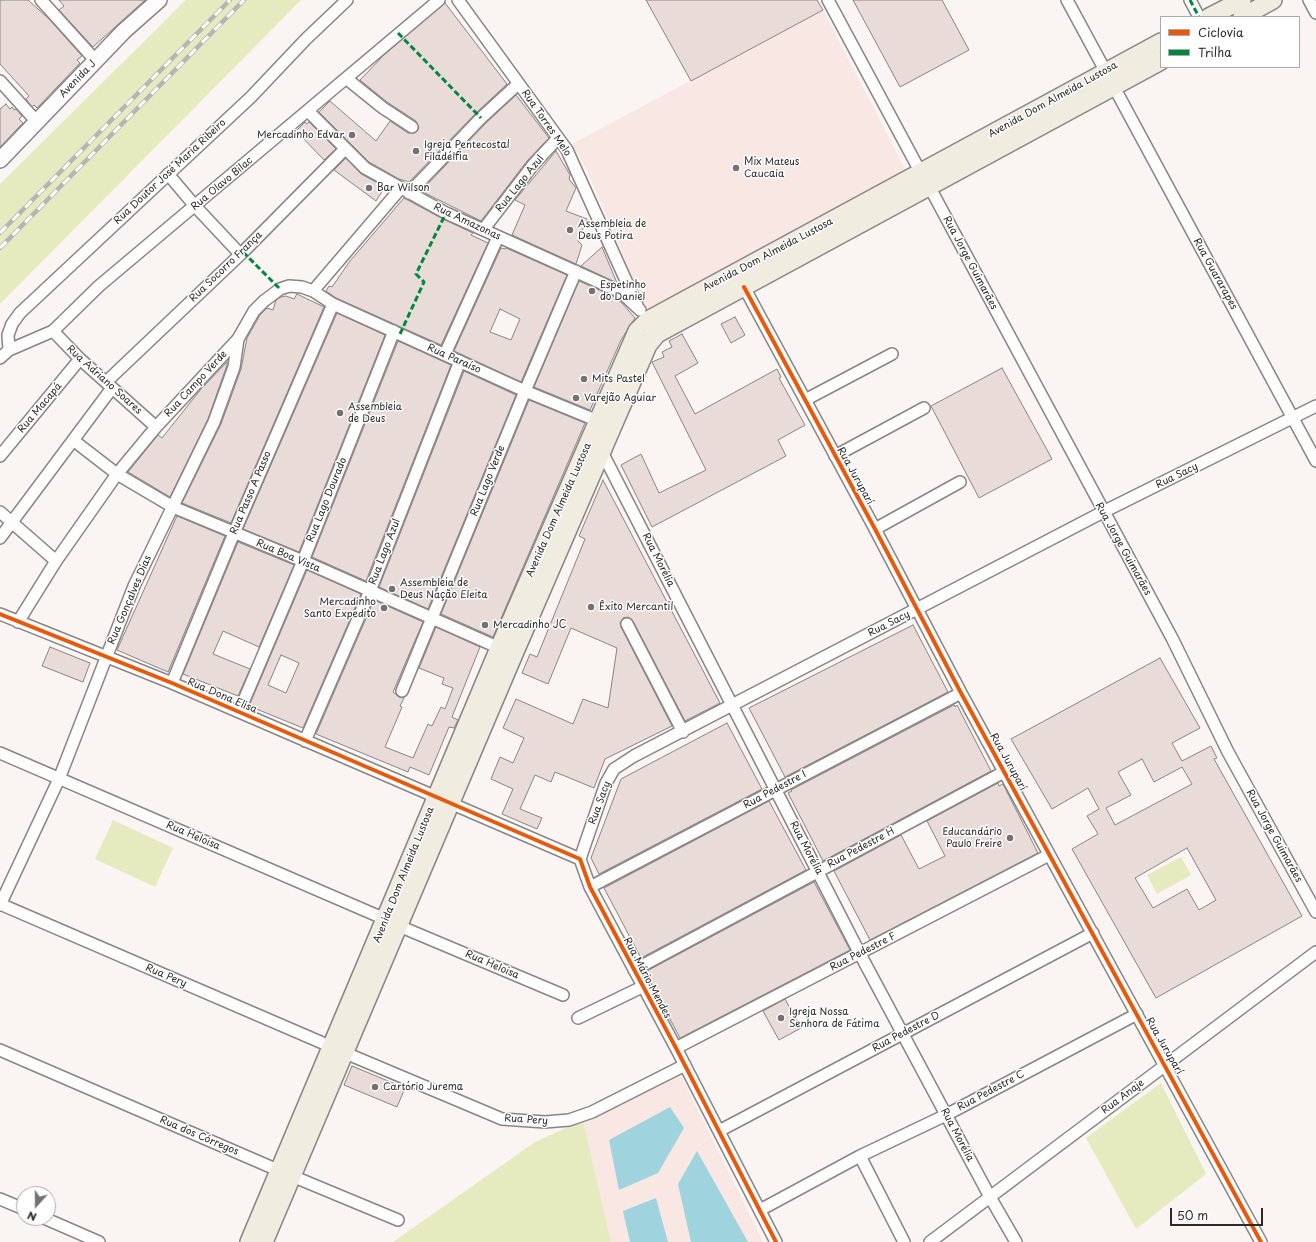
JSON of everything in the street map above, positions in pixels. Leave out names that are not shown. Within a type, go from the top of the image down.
[{"type":"main road","points":[[1211,16],[1242,0]]},
{"type":"main road","points":[[1244,16],[1273,0]]},
{"type":"main road","name":"Avenida Dom Almeida Lustosa","points":[[581,479],[602,452],[648,345],[657,334],[744,287],[968,156],[1106,71],[1160,43]]},
{"type":"main road","name":"Avenida Dom Almeida Lustosa","points":[[968,156],[1114,87],[1160,62]]},
{"type":"main road","name":"Avenida Dom Almeida Lustosa","points":[[254,1242],[338,1050],[443,799],[581,479],[598,421],[644,315],[925,180]]},
{"type":"street","points":[[42,0],[96,61]]},
{"type":"street","name":"Avenida J","points":[[0,160],[124,31],[157,0]]},
{"type":"street","name":"Rua Doutor José Maria Ribeiro","points":[[10,350],[8,335],[12,324],[20,313],[251,97],[306,39],[347,0]]},
{"type":"street","name":"Rua Olavo Bilac","points":[[0,358],[10,350],[53,331],[99,286],[308,112],[398,33],[439,0]]},
{"type":"street","name":"Rua Torres Melo","points":[[458,0],[566,150],[644,315]]},
{"type":"street","name":"Rua Jorge Guimarães","points":[[828,0],[1172,638],[1228,752],[1316,912]]},
{"type":"street","points":[[1067,0],[1106,71]]},
{"type":"street","points":[[1190,0],[1198,16]]},
{"type":"street","points":[[1309,0],[1316,13]]},
{"type":"street","name":"Rua Guararapes","points":[[1106,71],[1316,461]]},
{"type":"street","points":[[347,79],[383,108],[412,126]]},
{"type":"street","points":[[0,81],[37,122]]},
{"type":"street","points":[[313,291],[405,191],[518,84]]},
{"type":"street","name":"Rua Amazonas","points":[[308,112],[344,149],[366,168],[446,213],[621,292],[644,315]]},
{"type":"street","name":"Rua Lago Azul","points":[[483,230],[533,165],[558,138]]},
{"type":"street","name":"Rua Socorro França","points":[[0,538],[12,524],[73,440],[109,385],[344,149]]},
{"type":"street","points":[[168,174],[195,206],[240,254]]},
{"type":"street","points":[[445,354],[498,237]]},
{"type":"street","name":"Rua Lago Verde","points":[[402,691],[433,618],[524,391],[576,271]]},
{"type":"street","name":"Rua Campo Verde","points":[[18,622],[56,561],[117,474],[156,427],[238,339],[254,311],[264,300],[289,286],[302,287],[313,291]]},
{"type":"street","name":"Rua Juruparí","points":[[744,287],[918,609],[961,693],[1166,1065],[1261,1242]]},
{"type":"street","name":"Rua Paraíso","points":[[313,291],[333,304],[524,391],[598,421]]},
{"type":"street","name":"Rua Passo A Passo","points":[[172,683],[234,533],[333,304]]},
{"type":"street","name":"Rua Adriano Soares","points":[[53,331],[80,360],[156,427]]},
{"type":"street","name":"Rua Lago Dourado","points":[[239,712],[302,561],[394,331]]},
{"type":"street","name":"Rua Gonçalves Días","points":[[0,905],[59,779],[134,586],[214,422],[234,367],[238,339]]},
{"type":"street","points":[[805,400],[892,354]]},
{"type":"street","name":"Rua Macapá","points":[[0,456],[80,360]]},
{"type":"street","name":"Rua Lago Azul","points":[[305,741],[370,591],[460,361]]},
{"type":"street","name":"Rua Sacy","points":[[580,859],[606,783],[614,769],[634,756],[683,732],[1103,512],[1316,406]]},
{"type":"street","points":[[835,456],[924,408]]},
{"type":"street","name":"Rua Boa Vista","points":[[73,440],[117,474],[173,507],[302,561],[506,651]]},
{"type":"street","name":"Rua Morélia","points":[[602,452],[860,954],[990,1197],[1016,1242]]},
{"type":"street","points":[[875,529],[960,482]]},
{"type":"street","points":[[0,512],[56,561]]},
{"type":"street","name":"Rua Dona Elisa","points":[[0,614],[106,658],[172,683],[443,799]]},
{"type":"street","points":[[627,624],[683,732]]},
{"type":"street","name":"Rua Pedestre I","points":[[590,887],[961,693]]},
{"type":"street","name":"Rua Heloisa","points":[[0,753],[392,923],[563,995]]},
{"type":"street","name":"Rua Pedestre H","points":[[634,970],[1004,772]]},
{"type":"street","points":[[443,799],[580,859]]},
{"type":"street","name":"Rua Pedestre F","points":[[676,1048],[1049,855]]},
{"type":"street","name":"Rua Mário Mendes","points":[[580,859],[590,887],[642,987],[685,1065],[776,1242]]},
{"type":"street","name":"Rua Pery","points":[[0,905],[502,1119],[545,1122],[569,1120],[592,1112],[685,1065]]},
{"type":"street","name":"Rua Pedestre D","points":[[719,1131],[1093,933]]},
{"type":"street","name":"Rua Anaje","points":[[930,1242],[1316,952]]},
{"type":"street","points":[[578,1018],[642,987]]},
{"type":"street","name":"Rua Pedestre C","points":[[760,1210],[860,1156],[946,1115],[1137,1014]]},
{"type":"street","name":"Rua dos Córregos","points":[[0,1050],[398,1220]]},
{"type":"street","points":[[860,1156],[901,1241]]},
{"type":"street","points":[[0,1199],[16,1206]]},
{"type":"street","points":[[56,1223],[99,1242]]},
{"type":"shaded area","points":[[823,10],[906,171],[650,310],[646,309],[586,168],[572,144]]},
{"type":"shaded area","points":[[680,1074],[763,1242],[611,1242],[583,1120]]},
{"type":"green space","points":[[186,0],[301,0],[0,304],[0,184]]},
{"type":"green space","points":[[113,820],[173,848],[155,887],[95,859]]},
{"type":"green space","points":[[1181,857],[1191,875],[1157,894],[1147,875]]},
{"type":"green space","points":[[1161,1083],[1206,1174],[1136,1229],[1086,1138]]},
{"type":"green space","points":[[583,1120],[611,1242],[393,1242],[535,1142]]},
{"type":"water","points":[[670,1107],[684,1128],[658,1173],[619,1190],[609,1140]]},
{"type":"water","points":[[697,1151],[748,1242],[691,1242],[678,1184]]},
{"type":"water","points":[[656,1198],[668,1242],[630,1242],[623,1211]]},
{"type":"building","points":[[0,0],[28,0],[49,19],[82,56],[77,60],[80,63],[37,108],[34,105],[32,107],[26,99],[29,96],[0,64]]},
{"type":"building","points":[[59,0],[145,0],[93,47],[59,10],[64,6]]},
{"type":"building","points":[[646,0],[817,0],[823,10],[691,81]]},
{"type":"building","points":[[853,0],[942,0],[969,50],[900,87]]},
{"type":"building","points":[[445,3],[507,84],[476,113],[409,182],[399,179],[369,162],[319,112],[330,101],[376,141],[390,121],[408,133],[415,133],[419,128],[416,121],[387,102],[360,80],[384,55]]},
{"type":"building","points":[[516,95],[549,138],[527,161],[481,221],[421,191],[486,123]]},
{"type":"building","points":[[6,104],[10,109],[12,107],[14,110],[16,109],[22,116],[19,119],[23,123],[0,147],[0,109]]},
{"type":"building","points":[[305,122],[307,124],[309,122],[336,149],[324,160],[296,131]]},
{"type":"building","points":[[556,151],[570,175],[569,179],[576,188],[566,211],[587,219],[578,241],[582,245],[576,264],[512,235],[525,205],[515,200]]},
{"type":"building","points":[[346,158],[361,174],[385,187],[376,201],[334,170]]},
{"type":"building","points":[[404,198],[473,233],[471,235],[488,243],[441,345],[336,298],[326,291],[329,286],[332,287],[350,261]]},
{"type":"building","points":[[602,247],[617,283],[581,266]]},
{"type":"building","points":[[501,248],[506,248],[567,275],[521,382],[454,351]],"holes":[[[500,309],[520,319],[511,340],[490,332]]]},
{"type":"building","points":[[579,281],[613,296],[622,303],[635,318],[621,340],[590,410],[534,387]]},
{"type":"building","points":[[297,294],[324,307],[231,523],[182,503],[221,424],[241,369],[247,338],[260,315],[267,308],[273,310],[276,300],[286,296],[294,299]]},
{"type":"building","points":[[337,313],[385,335],[299,552],[243,529]]},
{"type":"building","points":[[735,317],[745,335],[731,343],[721,324]]},
{"type":"building","points":[[682,334],[698,363],[675,376],[695,414],[777,369],[781,377],[779,378],[805,425],[778,440],[786,456],[652,527],[621,465],[641,454],[659,493],[706,470],[652,362],[664,357],[662,352],[672,347],[669,341]]},
{"type":"building","points":[[398,341],[451,365],[366,581],[312,557]]},
{"type":"building","points":[[227,362],[208,419],[170,497],[128,472],[158,435],[162,438],[201,389]]},
{"type":"building","points":[[1002,368],[1052,459],[979,498],[931,406]]},
{"type":"building","points":[[464,371],[516,395],[428,609],[379,587]]},
{"type":"building","points":[[529,400],[585,423],[493,637],[441,614]]},
{"type":"building","points":[[603,480],[720,703],[685,721],[633,621],[628,617],[623,618],[620,623],[621,627],[672,726],[605,759],[594,788],[555,772],[551,782],[535,775],[520,809],[542,818],[537,829],[502,814],[513,789],[491,779],[500,757],[513,763],[524,738],[503,728],[516,699],[573,724],[583,699],[608,708],[617,648],[571,628],[548,684],[522,673],[530,654],[537,657],[585,539],[579,536]]},
{"type":"building","points":[[177,516],[225,536],[168,672],[117,650]]},
{"type":"building","points":[[238,542],[294,565],[259,647],[223,631],[213,654],[250,669],[238,696],[183,674]]},
{"type":"building","points":[[307,570],[361,594],[303,728],[249,706]],"holes":[[[281,655],[299,663],[286,693],[268,685]]]},
{"type":"building","points":[[374,600],[423,622],[393,692],[399,697],[404,698],[400,706],[402,707],[385,747],[413,758],[428,724],[432,726],[441,707],[445,709],[453,688],[442,684],[444,678],[419,668],[436,627],[480,647],[452,717],[458,720],[454,728],[449,727],[429,775],[410,767],[408,772],[316,734]]},
{"type":"building","points":[[913,625],[948,692],[785,777],[749,708]]},
{"type":"building","points":[[50,647],[90,663],[83,682],[42,666]]},
{"type":"building","points":[[1160,658],[1200,728],[1172,743],[1182,761],[1211,746],[1217,758],[1214,759],[1302,916],[1156,998],[1072,849],[1098,834],[1087,816],[1099,809],[1088,788],[1052,809],[1011,739]],"holes":[[[1142,759],[1154,782],[1182,767],[1192,784],[1115,825],[1106,808],[1131,795],[1118,772]],[[1187,848],[1216,900],[1199,910],[1187,889],[1153,908],[1135,878]]]},
{"type":"building","points":[[954,705],[955,707],[957,705],[991,771],[823,861],[788,793],[792,791],[791,790]]},
{"type":"building","points":[[727,723],[762,789],[599,874],[591,858],[621,779]]},
{"type":"building","points":[[998,783],[999,786],[1003,784],[1038,853],[870,940],[834,871],[901,835],[919,869],[945,856],[927,821]]},
{"type":"building","points":[[769,801],[806,870],[641,958],[604,888]]},
{"type":"building","points":[[814,882],[850,950],[680,1038],[645,972]]},
{"type":"building","name":"Igreja Nossa Senhora de Fátima","points":[[785,999],[801,1028],[779,1040],[763,1011]]},
{"type":"building","name":"Cartório Jurema","points":[[352,1066],[405,1088],[397,1107],[344,1085]]},
{"type":"railway","points":[[0,233],[230,0]]},
{"type":"railway","points":[[0,248],[244,0]]},
{"type":"marked path","points":[[1190,0],[1198,16]]},
{"type":"marked path","points":[[398,33],[481,118]]},
{"type":"marked path","points":[[400,334],[424,282],[416,274],[446,213]]},
{"type":"marked path","points":[[243,252],[280,289]]},
{"type":"cycle path","points":[[744,287],[875,529],[961,693],[1261,1242]]},
{"type":"cycle path","points":[[0,614],[172,683],[580,859],[590,887],[676,1048],[776,1242]]},
{"type":"place","name":"Mercadinho Edvar","points":[[352,135]]},
{"type":"place","name":"Igreja Pentecostal Filadélfia","points":[[416,151]]},
{"type":"place","name":"Mix Mateus Caucaia","points":[[736,168]]},
{"type":"place","name":"Bar Wilson","points":[[369,188]]},
{"type":"place","name":"Assembleia de Deus Potira","points":[[570,230]]},
{"type":"place","name":"Espetinho do Daniel","points":[[592,291]]},
{"type":"place","name":"Mits Pastel","points":[[584,379]]},
{"type":"place","name":"Varejão Aguiar","points":[[576,398]]},
{"type":"place","name":"Assembleia de Deus","points":[[340,413]]},
{"type":"place","name":"Assembleia de Deus Nação Eleita","points":[[392,589]]},
{"type":"place","name":"Êxito Mercantil","points":[[591,607]]},
{"type":"place","name":"Mercadinho Santo Expedito","points":[[384,608]]},
{"type":"place","name":"Mercadinho JC","points":[[485,625]]},
{"type":"place","name":"Educandário Paulo Freire","points":[[1010,838]]},
{"type":"place","name":"Igreja Nossa Senhora de Fátima","points":[[781,1018]]},
{"type":"place","name":"Cartório Jurema","points":[[375,1087]]}]
